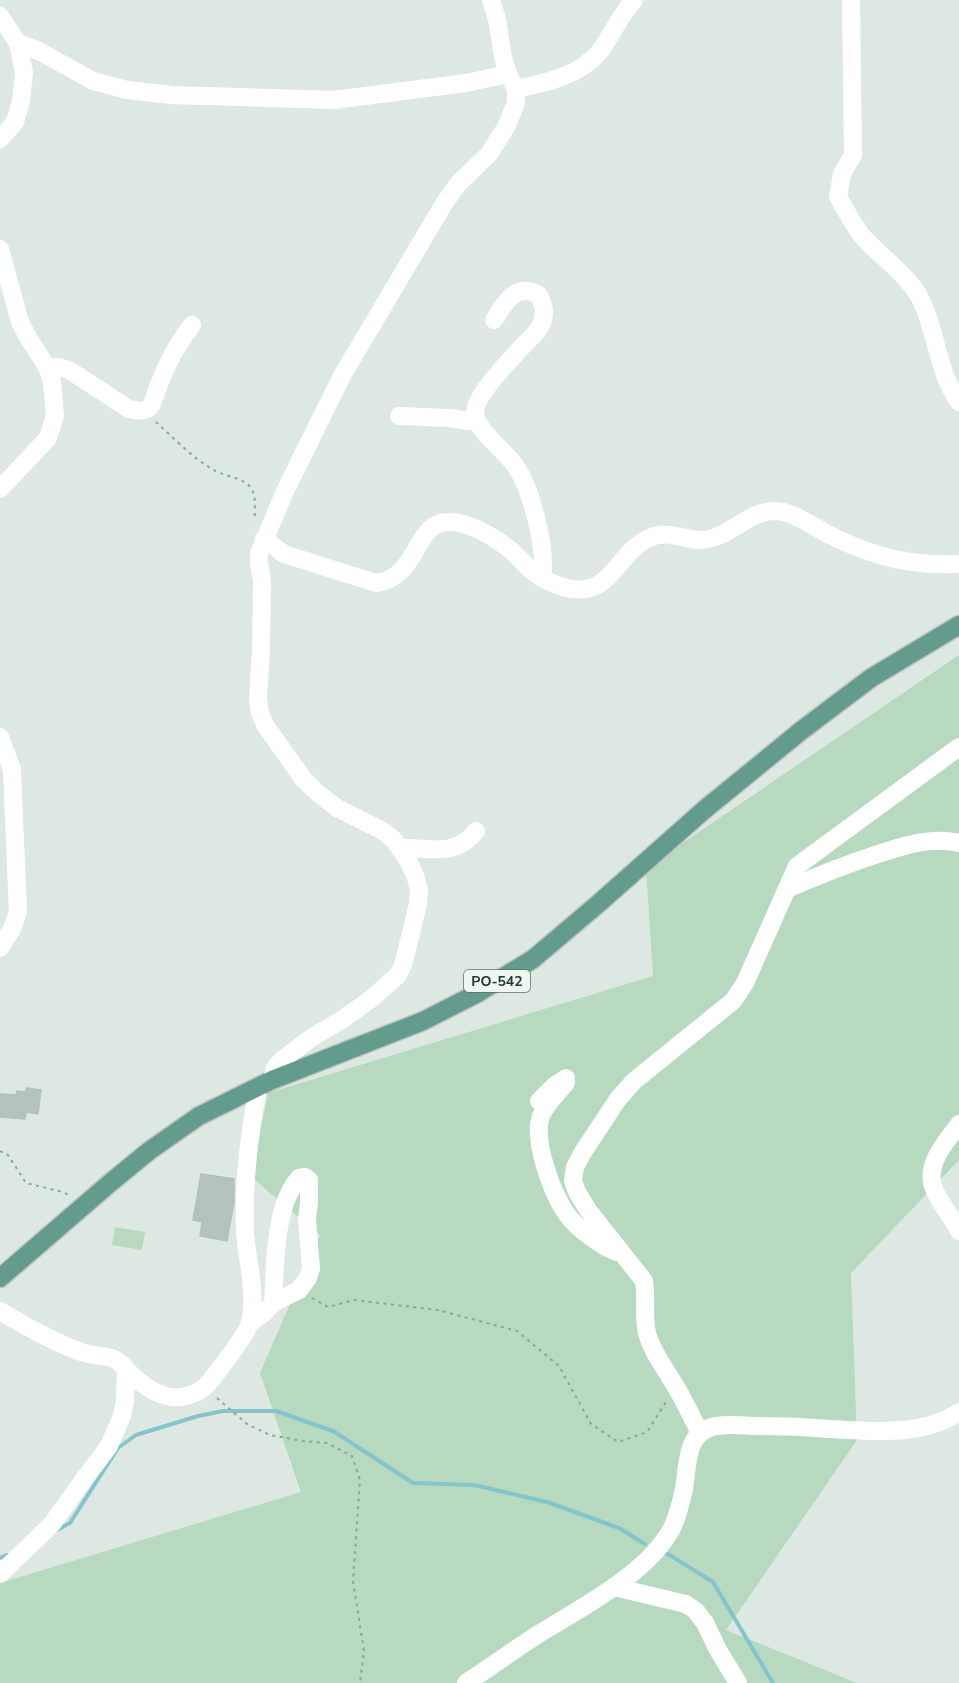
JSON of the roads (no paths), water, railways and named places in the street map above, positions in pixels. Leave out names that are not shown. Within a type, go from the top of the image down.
[{"type":"main road","name":"PO-542","points":[[0,1278],[110,1182],[199,1116],[265,1083],[423,1021],[476,994],[532,959],[704,810],[802,730],[871,678],[959,625]]},
{"type":"street","points":[[0,1311],[23,1325],[79,1351],[114,1359],[138,1382],[156,1393],[174,1397],[191,1395],[205,1386],[245,1334],[250,1323],[252,1294],[244,1192],[249,1134],[265,1083],[282,1060],[352,1012],[398,975],[403,965],[419,890],[416,878],[400,848],[383,831],[337,808],[304,780],[265,725],[260,713],[258,698],[262,594],[259,562],[260,532],[285,491],[344,374],[445,202],[458,184],[489,154],[506,127],[516,103],[491,0]]},
{"type":"street","points":[[18,43],[39,51],[93,81],[127,90],[171,95],[334,100],[466,83],[540,84],[572,72],[590,62],[600,51],[632,0]]},
{"type":"street","points":[[851,0],[853,155],[842,174],[838,197],[861,235],[919,297],[947,381],[959,402]]},
{"type":"street","points":[[0,16],[18,43],[24,73],[21,101],[15,122],[0,139]]},
{"type":"street","points":[[0,249],[20,322],[47,367],[55,403],[55,416],[48,438],[0,489]]},
{"type":"street","points":[[494,320],[510,296],[525,291],[539,296],[544,313],[538,331],[509,361],[478,400],[475,407],[475,419],[480,428],[503,450],[527,487],[544,563],[542,578]]},
{"type":"street","points":[[47,367],[69,370],[129,409],[143,410],[152,404],[168,361],[192,325]]},
{"type":"street","points":[[399,416],[468,421],[475,419]]},
{"type":"street","points":[[260,532],[284,554],[376,583],[392,579],[404,568],[412,558],[424,534],[431,527],[450,521],[483,532],[509,549],[542,578],[572,589],[585,590],[605,580],[630,550],[645,539],[671,534],[696,540],[707,540],[719,536],[754,516],[777,511],[789,513],[860,549],[901,561],[959,564]]},
{"type":"street","points":[[0,737],[12,769],[18,912],[12,929],[0,948]]},
{"type":"street","points":[[700,1433],[647,1335],[644,1281],[622,1255],[577,1192],[573,1181],[576,1167],[583,1152],[612,1108],[634,1081],[733,1001],[745,983],[797,866],[959,747]]},
{"type":"street","points":[[400,848],[432,850],[449,848],[463,844],[476,831]]},
{"type":"street","points":[[787,889],[853,862],[912,843],[939,840],[959,843]]},
{"type":"street","points":[[539,1101],[566,1078],[566,1083],[541,1116],[538,1135],[541,1153],[554,1188],[570,1218],[594,1239],[622,1255]]},
{"type":"street","points":[[959,1125],[938,1154],[931,1175],[935,1191],[959,1231]]},
{"type":"street","points":[[250,1323],[273,1304],[299,1290],[309,1278],[311,1269],[307,1218],[309,1180],[305,1178],[299,1178],[293,1185],[280,1224],[276,1248],[273,1304]]},
{"type":"street","points":[[0,1574],[52,1524],[109,1446],[122,1416],[126,1369]]},
{"type":"street","points":[[466,1683],[534,1637],[581,1610],[614,1587],[654,1552],[672,1528],[684,1488],[688,1452],[700,1433],[712,1427],[729,1426],[895,1430],[918,1428],[959,1412]]},
{"type":"street","points":[[614,1587],[686,1604],[696,1611],[738,1683]]},
{"type":"waterway","points":[[57,1530],[70,1523],[118,1448],[136,1435],[198,1416],[223,1411],[276,1411],[333,1431],[413,1483],[474,1485],[547,1502],[619,1528],[645,1544]]},
{"type":"waterway","points":[[668,1554],[713,1582],[773,1683]]},
{"type":"waterway","points":[[0,1558],[7,1555]]}]
